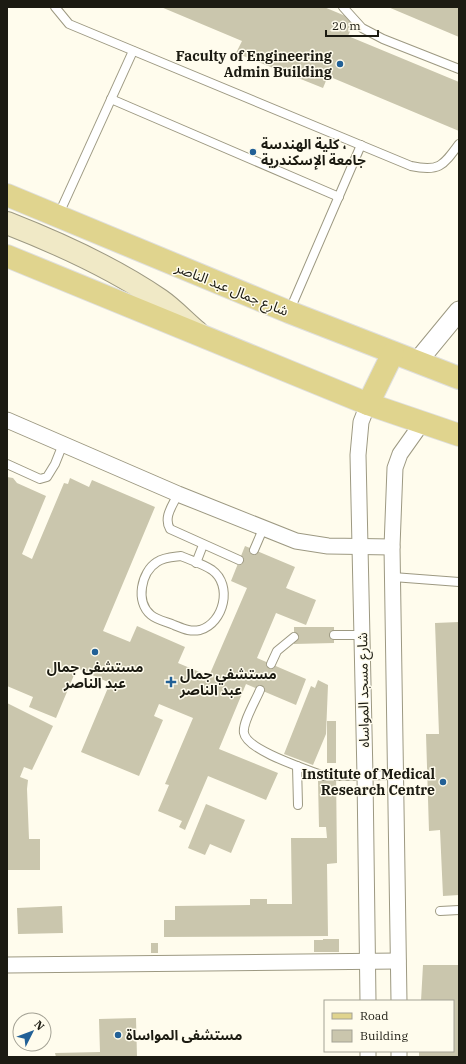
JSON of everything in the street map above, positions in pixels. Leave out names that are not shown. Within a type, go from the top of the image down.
[{"type":"main road","name":"شارع جمال عبد الناصر","points":[[7,195],[289,312],[459,378]]},
{"type":"main road","points":[[7,223],[106,267],[133,282],[162,301],[203,337]]},
{"type":"main road","points":[[8,258],[368,404],[459,435]]},
{"type":"main road","points":[[368,404],[393,353]]},
{"type":"street","points":[[417,362],[459,311]]},
{"type":"street","name":"شارع مسجد المواساه","points":[[368,404],[361,422],[358,438],[368,1000]]},
{"type":"street","points":[[7,420],[178,494],[296,541],[312,544],[360,547],[392,547]]},
{"type":"street","points":[[398,1000],[392,547],[395,468],[400,454],[422,423]]},
{"type":"street","points":[[7,965],[398,960]]},
{"type":"lane","points":[[55,7],[69,24],[411,166],[428,170],[444,164],[459,144]]},
{"type":"lane","points":[[344,7],[362,28],[383,39],[459,69]]},
{"type":"lane","points":[[58,216],[133,51]]},
{"type":"lane","points":[[111,99],[339,197]]},
{"type":"lane","points":[[289,312],[361,145]]},
{"type":"lane","points":[[7,464],[40,479],[47,477],[51,473],[63,444]]},
{"type":"lane","points":[[178,494],[167,518],[167,524],[170,529],[239,560]]},
{"type":"lane","points":[[254,550],[263,529]]},
{"type":"lane","points":[[196,563],[204,545]]},
{"type":"lane","points":[[181,556],[196,563],[212,570],[220,580],[224,590],[224,603],[220,614],[212,623],[202,629],[190,632],[152,615],[144,605],[142,593],[143,581],[148,570],[157,562],[168,557],[181,556]]},
{"type":"lane","points":[[393,577],[459,582]]},
{"type":"lane","points":[[334,635],[362,635]]},
{"type":"lane","points":[[271,664],[277,651],[294,637]]},
{"type":"lane","points":[[260,690],[246,723],[244,733],[248,741],[277,759],[324,776]]},
{"type":"lane","points":[[297,766],[298,805]]},
{"type":"lane","points":[[336,776],[396,775]]},
{"type":"lane","points":[[440,911],[459,910]]},
{"type":"building","name":"Faculty of Engineering Admin Building","points":[[161,7],[324,7],[355,20],[348,36],[459,82],[459,131],[328,76],[323,88],[236,53],[242,41]]},
{"type":"building","points":[[388,7],[459,7],[459,37]]},
{"type":"building","name":"مستشفى جمال عبد الناصر","points":[[7,477],[13,478],[17,483],[46,496],[22,554],[32,559],[64,483],[68,484],[70,478],[89,487],[92,480],[155,507],[103,631],[130,642],[137,626],[185,647],[178,663],[209,676],[247,588],[231,581],[245,546],[295,567],[286,588],[316,600],[306,625],[276,613],[257,658],[306,679],[296,705],[246,684],[219,749],[278,773],[266,800],[208,776],[185,830],[179,827],[182,821],[158,811],[169,785],[165,784],[193,718],[159,704],[154,716],[163,720],[139,776],[81,752],[110,683],[77,668],[56,718],[29,707],[33,697],[7,686]]},
{"type":"building","name":"Institute of Medical Research Centre","points":[[459,622],[459,895],[443,896],[440,830],[429,831],[426,734],[439,734],[435,623]]},
{"type":"building","points":[[294,627],[334,627],[334,643],[294,644]]},
{"type":"building","points":[[318,680],[328,685],[326,734],[313,765],[284,754],[311,686],[315,688]]},
{"type":"building","points":[[7,703],[53,726],[32,770],[24,767],[20,777],[28,780],[29,839],[40,839],[40,870],[7,870]]},
{"type":"building","points":[[327,721],[336,721],[336,763],[327,763]]},
{"type":"building","points":[[324,770],[336,770],[337,863],[327,864],[328,936],[164,937],[164,920],[175,920],[175,906],[250,905],[250,899],[267,899],[267,904],[292,904],[291,838],[327,838],[326,827],[319,827],[318,781],[325,781]]},
{"type":"building","points":[[206,804],[245,820],[231,853],[210,844],[205,855],[188,848]]},
{"type":"building","points":[[62,906],[63,933],[18,934],[17,908]]},
{"type":"building","points":[[339,939],[339,952],[314,952],[314,940]]},
{"type":"building","points":[[151,943],[158,943],[158,953],[151,953]]},
{"type":"building","points":[[423,965],[459,965],[459,1057],[419,1057],[419,1052],[454,1052],[454,1000],[421,1000]]},
{"type":"building","name":"مستشفى المواساة","points":[[136,1018],[137,1057],[56,1057],[55,1053],[100,1052],[99,1019]]},
{"type":"place","name":"Faculty of Engineering Admin Building","points":[[340,64]]},
{"type":"place","name":"كلية الهندسة ، جامعة الإسكندرية","points":[[253,152]]},
{"type":"place","name":"مستشفى جمال عبد الناصر","points":[[95,652]]},
{"type":"place","name":"مستشفي جمال عبد الناصر","points":[[171,682]]},
{"type":"place","name":"Institute of Medical Research Centre","points":[[443,782]]},
{"type":"place","name":"مستشفى المواساة","points":[[118,1035]]}]
